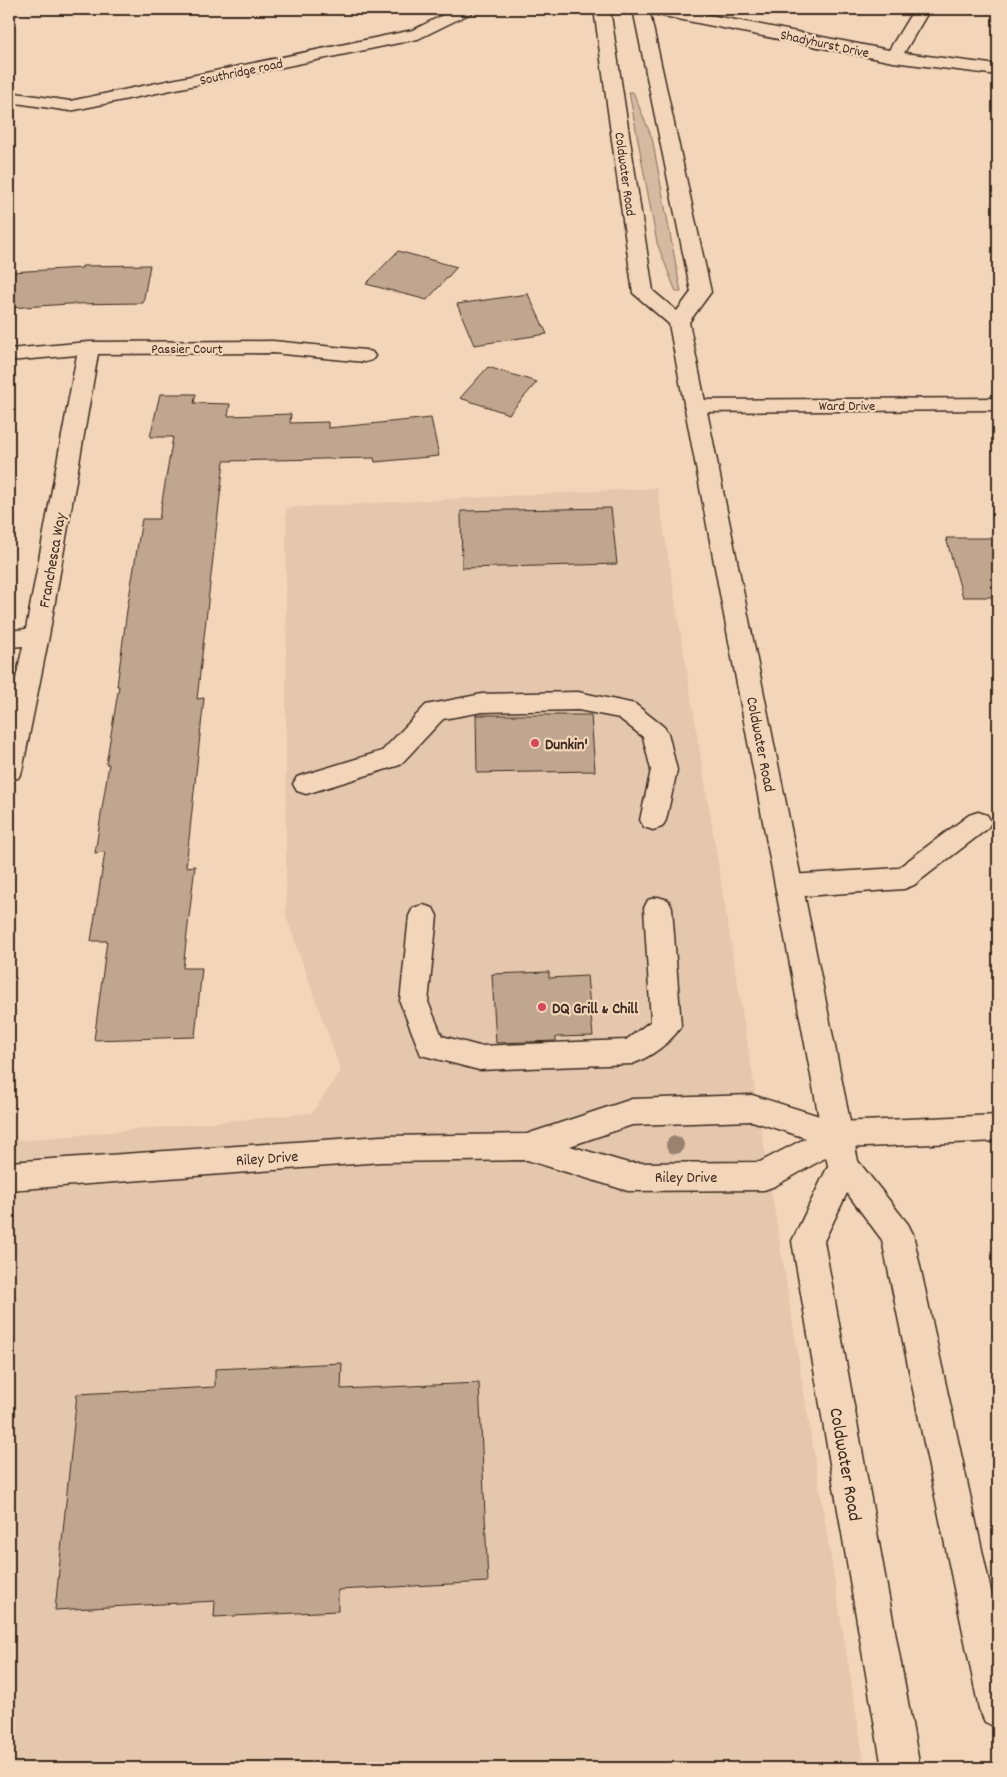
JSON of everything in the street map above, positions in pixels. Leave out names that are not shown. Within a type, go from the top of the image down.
[{"type":"street","name":"Southridge road","points":[[9,97],[70,106],[418,34],[467,9]]},
{"type":"street","name":"Coldwater Road","points":[[602,9],[643,293],[678,322],[841,1150],[896,1234],[998,1709]]},
{"type":"street","points":[[641,9],[701,292],[678,322]]},
{"type":"street","name":"Shadyhurst Drive","points":[[653,9],[893,57],[998,70]]},
{"type":"street","points":[[893,57],[922,9]]},
{"type":"street","name":"Passier Court","points":[[9,355],[89,348],[273,347],[365,356]]},
{"type":"street","name":"Franchesca Way","points":[[9,770],[37,636],[89,348]]},
{"type":"street","name":"Ward Drive","points":[[695,406],[998,404]]},
{"type":"street","points":[[9,639],[37,636]]},
{"type":"street","points":[[306,784],[391,758],[435,711],[482,703],[578,701],[626,710],[655,733],[664,770],[653,820]]},
{"type":"street","points":[[790,886],[904,878],[978,822]]},
{"type":"street","points":[[423,916],[414,1002],[431,1046],[479,1058],[632,1052],[666,1026],[658,908]]},
{"type":"street","name":"Riley Drive","points":[[526,1147],[632,1112],[752,1108],[841,1150]]},
{"type":"street","name":"Riley Drive","points":[[9,1176],[381,1149],[526,1147],[628,1177],[764,1176],[841,1150],[998,1128]]},
{"type":"street","name":"Coldwater Road","points":[[841,1150],[808,1241],[901,1768]]},
{"type":"shaded area","points":[[629,92],[633,92],[652,138],[681,292],[676,292],[657,243]]},
{"type":"shaded area","points":[[657,488],[865,1768],[9,1768],[9,1140],[27,1140],[312,1113],[341,1071],[286,916],[286,508]]},
{"type":"building","points":[[398,251],[457,267],[427,300],[366,284]]},
{"type":"building","points":[[150,265],[143,303],[68,304],[9,308],[9,272],[82,268],[82,266]]},
{"type":"building","points":[[528,294],[547,334],[474,345],[457,304]]},
{"type":"building","points":[[488,367],[537,382],[509,414],[460,398]]},
{"type":"building","points":[[160,394],[196,394],[194,403],[230,404],[228,416],[291,414],[290,423],[328,422],[328,428],[431,418],[439,456],[375,462],[374,458],[224,461],[197,699],[204,698],[186,867],[195,866],[183,968],[202,968],[195,1037],[94,1040],[107,941],[91,941],[105,852],[95,853],[109,764],[106,764],[119,686],[117,686],[127,610],[142,519],[159,519],[173,437],[150,437]]},
{"type":"building","points":[[611,508],[617,564],[462,568],[461,511]]},
{"type":"building","points":[[946,538],[998,538],[998,597],[963,597]]},
{"type":"building","name":"Dunkin'","points":[[476,715],[591,715],[595,771],[477,773]]},
{"type":"building","name":"DQ Grill & Chill","points":[[549,972],[549,978],[587,976],[593,1036],[556,1037],[556,1041],[496,1043],[492,974]]},
{"type":"building","points":[[342,1363],[341,1389],[479,1383],[488,1582],[338,1590],[338,1611],[214,1617],[215,1601],[55,1610],[77,1394],[215,1387],[215,1369]]},
{"type":"place","name":"Dunkin'","points":[[535,743]]},
{"type":"place","name":"DQ Grill & Chill","points":[[542,1007]]}]
